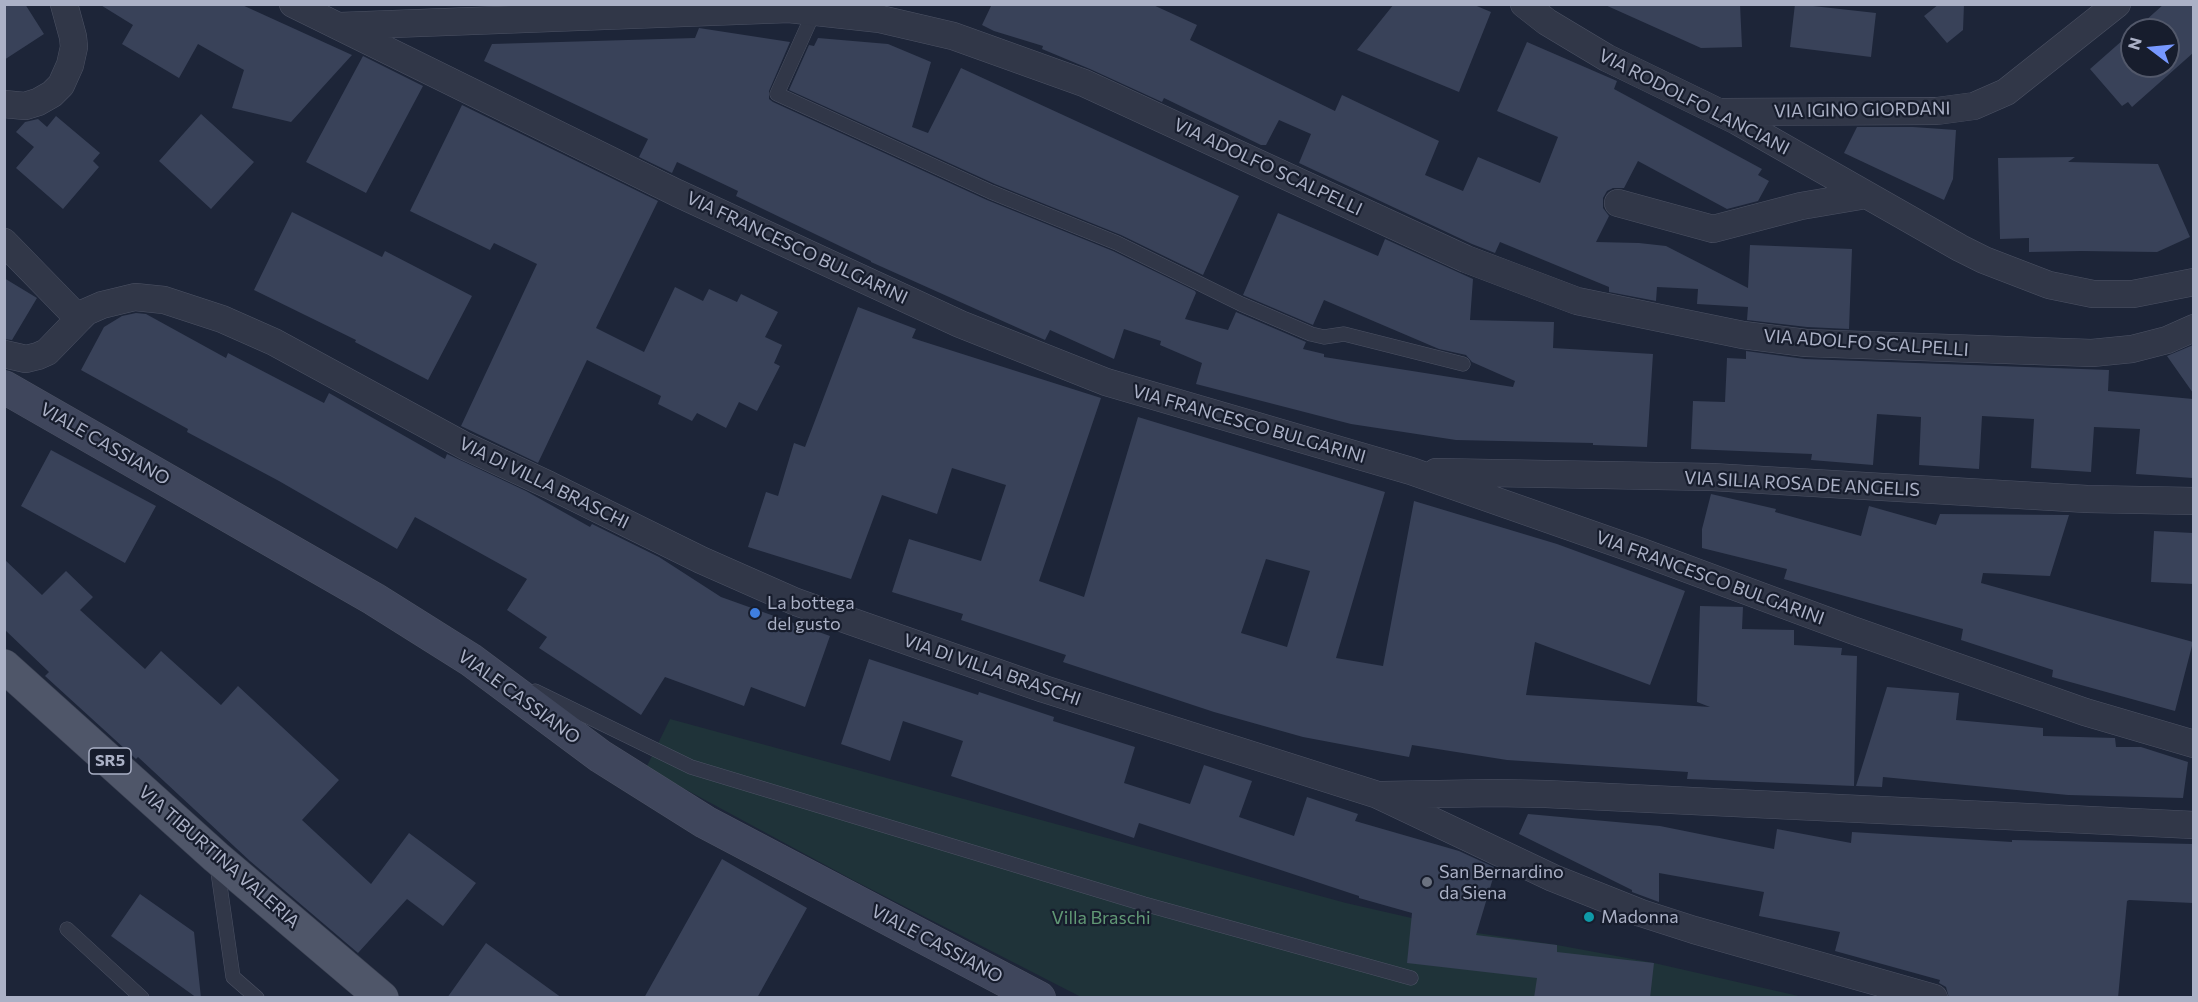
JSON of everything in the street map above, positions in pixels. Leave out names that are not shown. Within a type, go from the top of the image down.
[{"type":"main road","name":"VIA TIBURTINA VALERIA","points":[[4,666],[216,857],[382,998]]},
{"type":"street","points":[[4,104],[25,106],[38,102],[52,94],[61,85],[70,65],[74,47],[74,37],[64,4]]},
{"type":"street","name":"VIA FRANCESCO BULGARINI","points":[[293,4],[677,193],[960,324],[1106,382],[1411,471],[1629,547],[1852,630],[2074,708],[2193,744]]},
{"type":"street","name":"VIA RODOLFO LANCIANI","points":[[1524,4],[1547,22],[1606,58],[1718,112],[1960,249],[1984,260],[2049,285],[2093,294],[2121,296],[2193,282]]},
{"type":"street","name":"VIA IGINO GIORDANI","points":[[1718,112],[1937,111],[1974,106],[2006,92],[2117,4]]},
{"type":"street","name":"VIA ADOLFO SCALPELLI","points":[[336,27],[789,9],[864,17],[929,29],[1053,70],[1116,96],[1467,259],[1578,301],[1743,335],[1829,344],[2092,353],[2132,349],[2167,340],[2193,328]]},
{"type":"street","points":[[1618,203],[1713,229],[1801,206],[1866,195]]},
{"type":"street","points":[[4,242],[79,319]]},
{"type":"street","name":"VIA DI VILLA BRASCHI","points":[[4,354],[26,359],[38,357],[46,352],[86,312],[102,305],[135,297],[164,300],[222,320],[274,342],[465,446],[701,560],[796,603],[1033,685],[1378,795],[1553,879],[1614,903],[1684,927],[1934,998]]},
{"type":"street","name":"VIALE CASSIANO","points":[[4,387],[374,599],[471,660],[600,756],[705,822],[1039,998]]},
{"type":"street","name":"VIA SILIA ROSA DE ANGELIS","points":[[1411,471],[1712,477],[2086,500],[2193,501]]},
{"type":"street","points":[[1378,795],[1534,794],[2193,825]]},
{"type":"lane","points":[[814,12],[777,94],[991,192],[1117,243],[1241,304],[1311,334],[1324,337],[1344,334],[1463,364]]},
{"type":"lane","points":[[471,660],[692,767],[1144,904],[1411,978]]},
{"type":"lane","points":[[216,857],[233,977],[257,998]]},
{"type":"lane","points":[[67,929],[142,998]]},
{"type":"green space","name":"Villa Braschi","points":[[670,719],[1346,903],[1477,933],[1654,963],[1803,997],[1081,997],[853,880],[646,768]]},
{"type":"building","points":[[4,4],[25,4],[44,34],[4,60]]},
{"type":"building","points":[[99,4],[240,4],[352,55],[291,122],[232,108],[244,70],[198,44],[179,78],[122,44],[133,25]]},
{"type":"building","points":[[992,4],[1151,4],[1197,25],[1190,40],[1335,111],[1342,95],[1439,141],[1425,175],[1463,191],[1478,157],[1540,183],[1558,137],[1497,111],[1527,42],[1617,81],[1614,89],[1762,169],[1758,175],[1769,181],[1758,201],[1727,209],[1638,161],[1624,188],[1613,188],[1607,191],[1603,198],[1603,208],[1609,216],[1596,242],[1666,246],[1748,288],[1750,245],[1852,249],[1849,329],[1747,320],[1748,307],[1697,304],[1698,289],[1657,287],[1656,301],[1609,292],[1609,287],[1500,242],[1495,253],[1299,163],[1311,134],[1279,120],[1266,145],[1261,145],[1164,98],[1162,102],[1042,49],[1043,46],[982,25]]},
{"type":"building","points":[[1394,4],[1472,4],[1491,12],[1459,92],[1357,50]]},
{"type":"building","points":[[1603,4],[1740,4],[1742,47],[1701,48]]},
{"type":"building","points":[[1795,4],[1876,13],[1871,57],[1790,47]]},
{"type":"building","points":[[1939,4],[1964,4],[1963,30],[1947,43],[1924,16]]},
{"type":"building","points":[[2164,4],[2193,4],[2193,53],[2180,65],[2180,18],[2148,18]]},
{"type":"building","points":[[699,28],[790,42],[769,91],[769,99],[773,102],[987,200],[1113,251],[1195,291],[1185,319],[1228,330],[1236,312],[1306,342],[1303,349],[1324,354],[1324,357],[1513,387],[1515,381],[1472,362],[1466,355],[1439,349],[1324,300],[1313,325],[1243,295],[1278,213],[1378,256],[1385,239],[1473,279],[1470,320],[1554,322],[1553,348],[1653,354],[1647,447],[1593,445],[1593,443],[1456,440],[1351,424],[1196,384],[1202,363],[1160,345],[1161,341],[1124,329],[1114,359],[1050,330],[1045,340],[871,262],[736,196],[738,191],[677,162],[672,173],[639,157],[648,139],[484,61],[492,44],[695,38]]},
{"type":"building","points":[[818,38],[888,44],[931,62],[912,127],[928,133],[961,68],[1239,196],[1203,275],[1121,235],[995,184],[789,90],[809,45],[814,46]]},
{"type":"building","points":[[2120,43],[2120,78],[2165,78],[2132,107],[2128,102],[2122,106],[2090,69]]},
{"type":"building","points":[[363,56],[423,86],[366,193],[306,162]]},
{"type":"building","points":[[462,105],[658,201],[596,328],[644,352],[675,287],[703,301],[709,289],[737,302],[741,294],[778,312],[765,337],[782,345],[774,363],[780,366],[757,411],[739,402],[726,428],[697,413],[692,421],[658,404],[661,396],[587,360],[538,463],[461,426],[537,264],[494,243],[490,250],[410,211]]},
{"type":"building","points":[[201,114],[254,162],[211,209],[159,161]]},
{"type":"building","points":[[56,116],[100,153],[93,161],[99,167],[63,209],[16,168],[34,147],[16,132],[25,122],[38,119],[47,127]]},
{"type":"building","points":[[1857,127],[1956,130],[1953,179],[1944,200],[1844,153]]},
{"type":"building","points":[[2075,157],[2068,162],[2158,164],[2190,237],[2157,252],[2029,252],[2029,238],[2000,239],[1998,158]]},
{"type":"building","points":[[292,212],[382,257],[385,251],[472,296],[428,380],[355,342],[356,340],[254,290]]},
{"type":"building","points":[[4,278],[37,298],[12,340],[4,339]]},
{"type":"building","points":[[858,307],[916,329],[912,338],[1101,398],[1039,581],[1084,597],[1138,417],[1385,492],[1336,658],[1383,666],[1414,501],[1557,544],[1685,591],[1650,685],[1535,642],[1526,695],[1710,707],[1697,702],[1700,606],[1743,607],[1742,629],[1794,630],[1794,645],[1842,648],[1841,655],[1857,656],[1854,786],[1687,779],[1688,772],[1507,760],[1412,745],[1409,757],[1303,737],[1214,712],[1063,662],[1066,655],[961,620],[963,614],[892,592],[909,539],[981,561],[1006,485],[952,468],[937,514],[882,495],[851,579],[748,547],[766,492],[778,496],[794,443],[805,447]],"holes":[[[1266,559],[1310,571],[1287,647],[1241,633]]]},
{"type":"building","points":[[136,313],[146,314],[226,358],[228,353],[324,403],[329,393],[445,459],[447,454],[526,491],[590,527],[592,524],[659,557],[721,597],[830,636],[805,707],[751,687],[744,706],[665,677],[641,715],[539,648],[547,637],[507,610],[527,579],[415,517],[397,549],[81,370],[104,327],[122,316]]},
{"type":"building","points":[[2193,345],[2193,393],[2167,356]]},
{"type":"building","points":[[1746,351],[1805,359],[2109,370],[2108,391],[2193,399],[2193,478],[2136,474],[2140,429],[2094,427],[2091,472],[2031,468],[2034,419],[1982,416],[1979,469],[1919,465],[1921,417],[1877,414],[1873,465],[1811,460],[1812,454],[1691,449],[1693,401],[1725,402],[1727,358],[1746,359]]},
{"type":"building","points":[[51,450],[156,506],[125,563],[21,506]]},
{"type":"building","points":[[1711,494],[1776,509],[1775,512],[1861,536],[1869,506],[1936,525],[1940,514],[2069,515],[2050,576],[1983,573],[1981,583],[2193,642],[2175,711],[2052,677],[2053,670],[1961,640],[1963,629],[1784,579],[1787,569],[1702,548],[1702,529]]},
{"type":"building","points":[[2154,531],[2193,533],[2193,584],[2151,582]]},
{"type":"building","points":[[4,559],[42,595],[66,571],[93,597],[80,610],[145,669],[161,651],[221,705],[238,686],[339,780],[302,820],[371,884],[409,833],[476,883],[443,926],[407,899],[358,953],[250,861],[138,757],[136,759],[45,676],[49,672],[4,629]]},
{"type":"building","points":[[869,659],[978,695],[979,692],[1054,717],[1053,721],[1135,747],[1124,783],[1190,804],[1204,765],[1252,781],[1239,817],[1294,836],[1307,797],[1358,814],[1355,821],[1459,851],[1496,868],[1476,935],[1557,945],[1557,952],[1654,963],[1650,998],[1534,998],[1537,978],[1407,963],[1412,913],[1359,898],[1359,896],[1139,823],[1134,838],[951,776],[963,741],[903,721],[890,761],[841,744]]},
{"type":"building","points":[[1887,687],[1959,693],[1956,720],[2043,728],[2043,736],[2115,738],[2116,747],[2141,747],[2188,762],[2183,798],[2068,795],[1883,777],[1882,787],[1856,786]]},
{"type":"building","points":[[1528,814],[1660,826],[1774,849],[1777,829],[1851,843],[1852,832],[2012,842],[2012,840],[2193,844],[2193,903],[2127,901],[2118,998],[1949,998],[1946,987],[1939,983],[1940,980],[1835,951],[1840,932],[1759,916],[1764,892],[1659,873],[1659,902],[1632,892],[1519,834]]},
{"type":"building","points":[[722,859],[807,908],[757,998],[644,998]]},
{"type":"building","points":[[140,894],[194,932],[201,998],[197,998],[111,936]]},
{"type":"building","points":[[486,943],[562,998],[447,998]]},
{"type":"place","name":"La bottega del gusto","points":[[755,613]]},
{"type":"place","name":"San Bernardino da Siena","points":[[1427,882]]},
{"type":"place","name":"Madonna","points":[[1589,917]]}]
